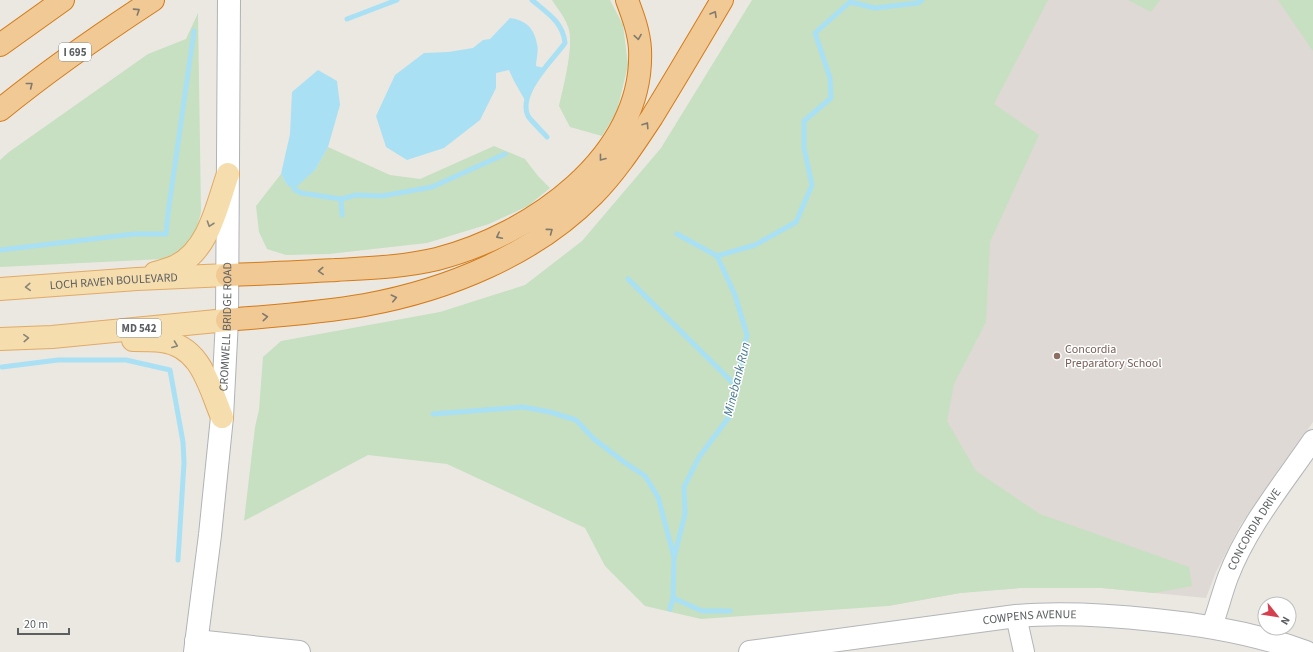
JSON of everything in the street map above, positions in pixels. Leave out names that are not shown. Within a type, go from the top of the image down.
[{"type":"highway","points":[[0,29],[51,0]]},
{"type":"highway","points":[[0,45],[63,0]]},
{"type":"highway","name":"I 695","points":[[0,110],[32,83],[90,42],[154,0]]},
{"type":"highway","points":[[227,276],[392,268],[436,259],[493,239],[524,223],[550,206],[594,167],[613,144],[624,125],[634,99],[638,76],[640,49],[635,22],[627,0]]},
{"type":"highway","points":[[226,320],[319,312],[366,305],[408,295],[448,283],[477,271],[505,258],[542,237],[572,214],[594,194],[618,166],[642,132],[722,0]]},
{"type":"main road","points":[[137,279],[176,266],[200,246],[207,233],[228,174]]},
{"type":"main road","name":"LOCH RAVEN BOULEVARD","points":[[0,289],[137,279],[227,276]]},
{"type":"main road","name":"MD 542","points":[[0,339],[52,337],[226,320]]},
{"type":"main road","points":[[52,337],[162,341],[176,345],[191,353],[201,367],[222,417]]},
{"type":"street","name":"CROMWELL BRIDGE ROAD","points":[[196,646],[210,535],[222,417],[227,276],[230,0]]},
{"type":"street","name":"CONCORDIA DRIVE","points":[[1212,626],[1228,576],[1241,549],[1258,519],[1313,440]]},
{"type":"street","name":"COWPENS AVENUE","points":[[750,652],[1016,616],[1084,614],[1212,626],[1263,638],[1306,652]]},
{"type":"street","points":[[1016,616],[1024,652]]},
{"type":"street","points":[[196,646],[299,652]]},
{"type":"shaded area","name":"Concordia Preparatory School","points":[[1035,0],[1313,0],[1313,422],[1241,524],[1216,572],[1206,598],[1102,588],[1020,588],[960,593],[888,606],[772,593]]},
{"type":"green space","points":[[552,0],[610,0],[623,25],[628,65],[617,111],[602,136],[570,127],[559,106],[568,66],[570,34],[565,20]]},
{"type":"green space","points":[[752,0],[1048,0],[994,104],[1039,135],[990,242],[986,322],[954,384],[947,421],[976,471],[1040,514],[1189,567],[1192,586],[1154,593],[1102,588],[1020,588],[960,593],[888,606],[701,619],[645,606],[605,566],[585,528],[447,464],[368,455],[244,521],[255,427],[259,410],[263,357],[281,341],[440,312],[525,285],[582,241],[661,148]]},
{"type":"green space","points":[[1128,0],[1160,0],[1151,12]]},
{"type":"green space","points":[[1278,0],[1313,0],[1313,51]]},
{"type":"green space","points":[[198,13],[201,212],[196,230],[190,242],[180,251],[163,259],[0,267],[0,160],[9,152],[148,54],[186,39]]},
{"type":"green space","points":[[494,146],[525,159],[538,176],[550,188],[528,206],[489,224],[427,243],[329,254],[286,255],[267,249],[259,232],[256,206],[281,174],[287,185],[315,170],[328,147],[390,175],[420,179]]},
{"type":"water","points":[[510,18],[525,23],[534,33],[538,47],[536,66],[544,68],[532,87],[526,102],[509,70],[496,73],[496,88],[480,120],[444,148],[407,160],[386,147],[376,116],[395,75],[424,53],[448,52],[473,48],[483,40],[490,39]]},
{"type":"water","points":[[318,70],[337,81],[340,105],[328,147],[315,170],[294,189],[287,185],[281,174],[290,134],[292,92]]},
{"type":"waterway","points":[[347,19],[397,0]]},
{"type":"waterway","points":[[532,0],[549,14],[558,24],[564,36],[565,43],[538,77],[527,97],[526,107],[528,116],[547,137]]},
{"type":"waterway","name":"Minebank Run","points":[[670,609],[673,598],[674,558],[685,514],[684,487],[699,457],[729,417],[747,335],[735,295],[717,256],[755,245],[796,222],[812,185],[804,148],[804,121],[831,98],[830,78],[815,33],[850,2],[875,8],[918,3],[922,0]]},
{"type":"waterway","points":[[0,250],[134,234],[166,234],[194,31]]},
{"type":"waterway","points":[[294,189],[301,193],[341,199],[356,195],[382,196],[432,187],[505,154]]},
{"type":"waterway","points":[[341,199],[342,215]]},
{"type":"waterway","points":[[677,234],[717,256]]},
{"type":"waterway","points":[[628,279],[735,385]]},
{"type":"waterway","points":[[2,367],[58,360],[126,360],[170,370],[183,442],[184,463],[178,560]]},
{"type":"waterway","points":[[433,414],[523,407],[550,412],[576,420],[594,439],[645,476],[658,497],[674,557]]},
{"type":"waterway","points":[[673,598],[702,611],[730,611]]},
{"type":"place","name":"Concordia Preparatory School","points":[[1057,356]]}]
